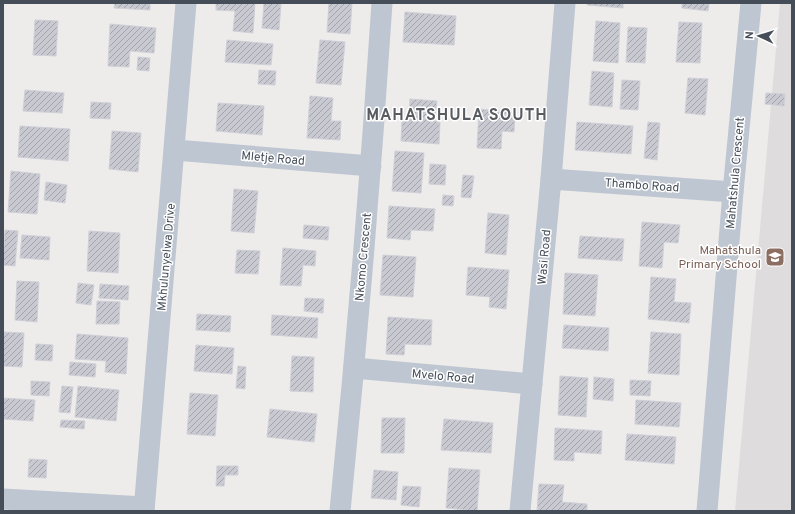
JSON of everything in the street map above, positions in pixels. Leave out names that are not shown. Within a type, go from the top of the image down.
[{"type":"street","name":"Mkhulunyelwa Drive","points":[[144,509],[186,3]]},
{"type":"street","name":"Nkomo Crescent","points":[[340,511],[371,166],[382,3]]},
{"type":"street","name":"Wasi Road","points":[[520,511],[551,179],[565,3]]},
{"type":"street","name":"Mahatshula Crescent","points":[[707,511],[733,192],[751,3]]},
{"type":"street","name":"Mletje Road","points":[[175,150],[371,166]]},
{"type":"street","name":"Thambo Road","points":[[551,179],[733,192]]},
{"type":"street","name":"Mvelo Road","points":[[354,368],[532,384]]},
{"type":"street","points":[[3,499],[144,509]]},
{"type":"shaded area","name":"Mahatshula Primary School","points":[[780,3],[792,3],[792,511],[735,511]]},
{"type":"building","points":[[115,3],[150,3],[150,10],[114,8]]},
{"type":"building","points":[[216,3],[255,3],[253,33],[233,31],[235,11],[216,10]]},
{"type":"building","points":[[264,3],[281,3],[279,30],[262,28]]},
{"type":"building","points":[[329,3],[352,3],[350,34],[327,32]]},
{"type":"building","points":[[587,3],[623,3],[623,8],[587,5]]},
{"type":"building","points":[[682,3],[709,3],[708,11],[682,8]]},
{"type":"building","points":[[405,12],[456,16],[454,45],[403,42]]},
{"type":"building","points":[[35,20],[58,21],[56,56],[33,55]]},
{"type":"building","points":[[596,21],[620,23],[618,63],[593,61]]},
{"type":"building","points":[[679,22],[702,23],[700,63],[676,62]]},
{"type":"building","points":[[110,24],[156,28],[154,53],[130,51],[129,67],[108,66]]},
{"type":"building","points":[[628,27],[647,28],[645,63],[626,62]]},
{"type":"building","points":[[227,40],[273,44],[271,65],[225,62]]},
{"type":"building","points":[[320,40],[345,42],[341,85],[316,83]]},
{"type":"building","points":[[138,57],[150,58],[149,71],[137,70]]},
{"type":"building","points":[[259,70],[276,71],[275,85],[258,84]]},
{"type":"building","points":[[592,71],[614,73],[612,107],[589,105]]},
{"type":"building","points":[[688,78],[708,79],[705,115],[685,113]]},
{"type":"building","points":[[622,80],[640,81],[638,110],[620,109]]},
{"type":"building","points":[[25,90],[64,93],[62,113],[23,111]]},
{"type":"building","points":[[766,93],[785,94],[784,106],[765,104]]},
{"type":"building","points":[[310,96],[333,98],[331,121],[341,121],[340,140],[307,138]]},
{"type":"building","points":[[410,99],[437,101],[435,121],[440,122],[439,144],[401,141],[402,120],[409,120]]},
{"type":"building","points":[[91,102],[111,103],[110,119],[90,118]]},
{"type":"building","points":[[218,103],[264,106],[262,135],[216,131]]},
{"type":"building","points":[[479,109],[515,112],[514,132],[502,131],[501,149],[477,148]]},
{"type":"building","points":[[577,122],[633,126],[631,154],[575,150]]},
{"type":"building","points":[[648,122],[660,123],[657,160],[644,158]]},
{"type":"building","points":[[20,126],[70,129],[68,161],[18,157]]},
{"type":"building","points":[[112,131],[141,133],[138,172],[109,169]]},
{"type":"building","points":[[395,151],[424,153],[421,193],[392,191]]},
{"type":"building","points":[[430,164],[446,165],[445,185],[429,184]]},
{"type":"building","points":[[11,171],[40,174],[37,214],[8,212]]},
{"type":"building","points":[[463,175],[474,176],[471,198],[461,197]]},
{"type":"building","points":[[46,182],[67,185],[65,203],[44,200]]},
{"type":"building","points":[[234,189],[258,191],[254,233],[231,231]]},
{"type":"building","points":[[443,195],[454,196],[453,206],[442,205]]},
{"type":"building","points":[[389,206],[435,209],[433,231],[411,230],[410,240],[387,238]]},
{"type":"building","points":[[488,213],[509,215],[506,255],[485,253]]},
{"type":"building","points":[[642,222],[680,225],[678,243],[664,242],[662,268],[639,266]]},
{"type":"building","points":[[304,225],[329,227],[328,240],[303,238]]},
{"type":"building","points":[[5,230],[18,231],[15,266],[3,265]]},
{"type":"building","points":[[89,231],[120,233],[118,273],[87,271]]},
{"type":"building","points":[[22,235],[50,237],[49,260],[20,258]]},
{"type":"building","points":[[580,236],[624,239],[622,261],[578,258]]},
{"type":"building","points":[[283,248],[316,251],[315,266],[303,265],[301,286],[280,285]]},
{"type":"building","points":[[237,250],[260,251],[258,274],[235,273]]},
{"type":"building","points":[[383,255],[416,257],[413,297],[380,295]]},
{"type":"building","points":[[468,267],[509,270],[506,309],[489,307],[490,297],[466,295]]},
{"type":"building","points":[[565,273],[598,275],[595,316],[563,314]]},
{"type":"building","points":[[651,277],[676,279],[674,302],[691,303],[689,323],[648,319]]},
{"type":"building","points":[[17,281],[39,282],[37,322],[15,320]]},
{"type":"building","points":[[78,283],[94,285],[91,305],[76,303]]},
{"type":"building","points":[[100,284],[129,286],[128,300],[99,298]]},
{"type":"building","points":[[305,298],[324,299],[323,313],[304,311]]},
{"type":"building","points":[[97,301],[120,302],[119,324],[96,324]]},
{"type":"building","points":[[197,314],[231,316],[230,332],[196,330]]},
{"type":"building","points":[[272,315],[318,318],[317,338],[271,335]]},
{"type":"building","points":[[388,317],[432,320],[431,345],[405,344],[404,355],[386,354]]},
{"type":"building","points":[[564,325],[609,328],[608,351],[562,348]]},
{"type":"building","points":[[3,332],[24,333],[22,367],[3,366]]},
{"type":"building","points":[[651,332],[681,334],[679,375],[648,373]]},
{"type":"building","points":[[77,334],[128,338],[126,374],[105,372],[106,361],[75,359]]},
{"type":"building","points":[[36,344],[53,345],[52,361],[35,360]]},
{"type":"building","points":[[196,345],[234,348],[232,374],[194,371]]},
{"type":"building","points":[[292,356],[314,357],[313,392],[290,391]]},
{"type":"building","points":[[70,362],[96,364],[95,377],[69,375]]},
{"type":"building","points":[[238,366],[246,367],[245,389],[236,388]]},
{"type":"building","points":[[560,376],[588,378],[586,417],[558,415]]},
{"type":"building","points":[[594,377],[614,379],[613,401],[593,399]]},
{"type":"building","points":[[630,380],[651,381],[650,396],[630,395]]},
{"type":"building","points":[[31,381],[50,382],[49,396],[31,395]]},
{"type":"building","points":[[62,386],[73,387],[70,413],[59,412]]},
{"type":"building","points":[[78,386],[119,390],[116,421],[75,417]]},
{"type":"building","points":[[190,393],[218,395],[215,436],[187,434]]},
{"type":"building","points":[[3,398],[35,400],[33,421],[3,419]]},
{"type":"building","points":[[636,400],[681,403],[679,427],[635,424]]},
{"type":"building","points":[[270,409],[317,414],[314,442],[267,437]]},
{"type":"building","points":[[382,418],[405,418],[404,453],[381,453]]},
{"type":"building","points":[[444,419],[493,423],[491,453],[441,450]]},
{"type":"building","points":[[61,420],[85,421],[84,429],[60,427]]},
{"type":"building","points":[[555,428],[602,431],[601,454],[574,452],[574,461],[554,460]]},
{"type":"building","points":[[627,434],[676,437],[674,464],[625,460]]},
{"type":"building","points":[[29,459],[47,460],[46,478],[28,477]]},
{"type":"building","points":[[217,466],[238,466],[238,475],[225,475],[224,486],[216,486]]},
{"type":"building","points":[[449,468],[480,470],[477,511],[446,508]]},
{"type":"building","points":[[374,470],[398,472],[396,500],[371,498]]},
{"type":"building","points":[[539,484],[564,485],[562,502],[587,504],[587,511],[537,511]]},
{"type":"building","points":[[403,486],[421,487],[419,507],[401,505]]},
{"type":"place","name":"Mahatshula Primary School","points":[[775,257]]},
{"type":"district","name":"MAHATSHULA SOUTH","points":[[457,114]]}]
